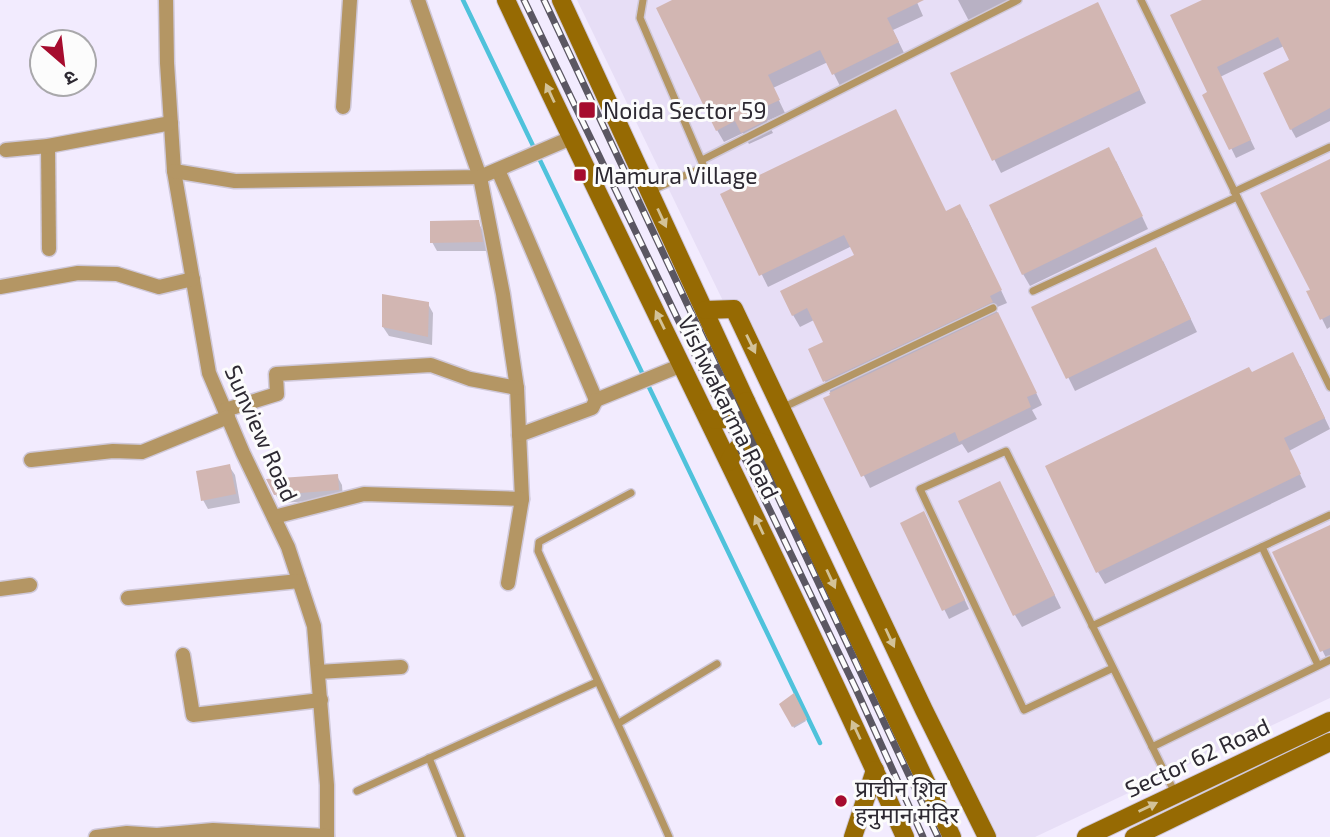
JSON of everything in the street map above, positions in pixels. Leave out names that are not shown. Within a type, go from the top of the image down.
[{"type":"main road","name":"Vishwakarma Road","points":[[506,0],[729,462],[905,837]]},
{"type":"main road","name":"Vishwakarma Road","points":[[561,0],[766,444],[952,837]]},
{"type":"main road","points":[[705,310],[734,309],[987,837]]},
{"type":"main road","points":[[708,418],[719,421],[733,417],[746,401]]},
{"type":"main road","points":[[729,462],[733,451],[743,443],[756,439],[766,444]]},
{"type":"main road","points":[[790,494],[820,489]]},
{"type":"main road","points":[[899,723],[924,710]]},
{"type":"main road","name":"Sector 62 Road","points":[[1086,837],[1330,721]]},
{"type":"main road","name":"Sector 62 Road","points":[[1133,837],[1330,742]]},
{"type":"main road","points":[[1246,761],[1255,778]]},
{"type":"main road","points":[[853,837],[874,770]]},
{"type":"street","name":"Sunview Road","points":[[166,0],[174,171],[209,373],[288,547],[314,626],[327,785],[327,836]]},
{"type":"street","points":[[343,107],[350,0]]},
{"type":"street","points":[[418,0],[480,177],[503,294],[517,388],[522,499],[508,583]]},
{"type":"street","points":[[6,150],[48,146],[171,123]]},
{"type":"street","points":[[174,171],[234,181],[480,177],[571,138]]},
{"type":"street","points":[[48,146],[49,249]]},
{"type":"street","points":[[498,170],[596,400]]},
{"type":"street","points":[[0,287],[78,273],[117,274],[159,288],[193,279]]},
{"type":"street","points":[[32,460],[113,451],[142,452],[226,413],[277,394],[276,374],[431,365],[471,379],[517,388]]},
{"type":"street","points":[[519,435],[592,408],[596,400],[682,365]]},
{"type":"street","points":[[274,517],[364,494],[522,499]]},
{"type":"street","points":[[128,598],[299,581]]},
{"type":"street","points":[[0,589],[30,585]]},
{"type":"street","points":[[183,655],[193,715],[321,700]]},
{"type":"street","points":[[318,672],[401,667]]},
{"type":"street","points":[[96,837],[127,833],[156,835],[213,830],[327,836]]},
{"type":"lane","points":[[643,0],[640,18],[704,167],[649,191]]},
{"type":"lane","points":[[702,160],[1018,0]]},
{"type":"lane","points":[[1141,0],[1330,387]]},
{"type":"lane","points":[[1033,291],[1330,147]]},
{"type":"lane","points":[[782,408],[993,308]]},
{"type":"lane","points":[[1113,668],[1024,710],[920,489],[1006,451],[1092,626],[1113,668],[1175,794]]},
{"type":"lane","points":[[631,493],[539,542],[538,551],[669,837]]},
{"type":"lane","points":[[1092,626],[1330,515]]},
{"type":"lane","points":[[1262,547],[1318,665]]},
{"type":"lane","points":[[1152,747],[1330,660]]},
{"type":"lane","points":[[619,723],[717,664]]},
{"type":"lane","points":[[357,791],[597,682]]},
{"type":"lane","points":[[429,758],[461,837]]},
{"type":"shaded area","points":[[577,0],[1330,0],[1330,698],[1035,837],[983,837]]},
{"type":"building","points":[[672,0],[924,0],[887,18],[899,42],[832,75],[820,50],[768,75],[780,100],[762,108],[767,120],[741,133],[735,121],[716,131],[656,8]]},
{"type":"building","points":[[1202,0],[1330,0],[1330,108],[1290,130],[1263,73],[1289,60],[1278,37],[1217,67],[1251,140],[1229,150],[1202,95],[1207,92],[1170,15]]},
{"type":"building","points":[[1098,2],[1140,90],[992,161],[950,73]]},
{"type":"building","points":[[896,109],[946,211],[960,204],[1002,290],[990,296],[993,302],[823,382],[808,349],[823,342],[807,308],[792,316],[780,291],[854,255],[844,235],[759,276],[720,194]]},
{"type":"building","points":[[1109,147],[1143,216],[1022,275],[989,205]]},
{"type":"building","points":[[1330,159],[1330,315],[1320,320],[1306,291],[1310,290],[1260,193]]},
{"type":"building","points":[[479,220],[483,242],[430,243],[430,221]]},
{"type":"building","points":[[1156,247],[1191,319],[1066,379],[1031,307]]},
{"type":"building","points":[[382,294],[429,302],[428,337],[382,327]]},
{"type":"building","points":[[998,312],[1037,393],[1027,397],[1031,407],[959,442],[955,432],[861,477],[823,398]]},
{"type":"building","points":[[1293,352],[1325,418],[1284,438],[1301,474],[1096,573],[1045,466],[1249,367],[1252,372]]},
{"type":"building","points":[[230,464],[236,494],[201,501],[196,471]]},
{"type":"building","points":[[338,474],[339,490],[274,495],[266,479]]},
{"type":"building","points":[[1000,481],[1055,595],[1013,616],[958,501]]},
{"type":"building","points":[[924,511],[965,600],[942,611],[900,523]]},
{"type":"building","points":[[1330,525],[1330,648],[1320,652],[1272,552]]},
{"type":"building","points":[[794,693],[807,719],[792,727],[779,704]]},
{"type":"waterway","points":[[463,0],[820,743]]},
{"type":"railway","points":[[524,0],[856,689],[923,837]]},
{"type":"railway","points":[[544,0],[938,837]]},
{"type":"place","name":"Noida Sector 59","points":[[587,110]]},
{"type":"place","name":"Mamura Village","points":[[580,175]]},
{"type":"place","name":"प्राचीन शिव हनुमान मंदिर","points":[[841,801]]}]
